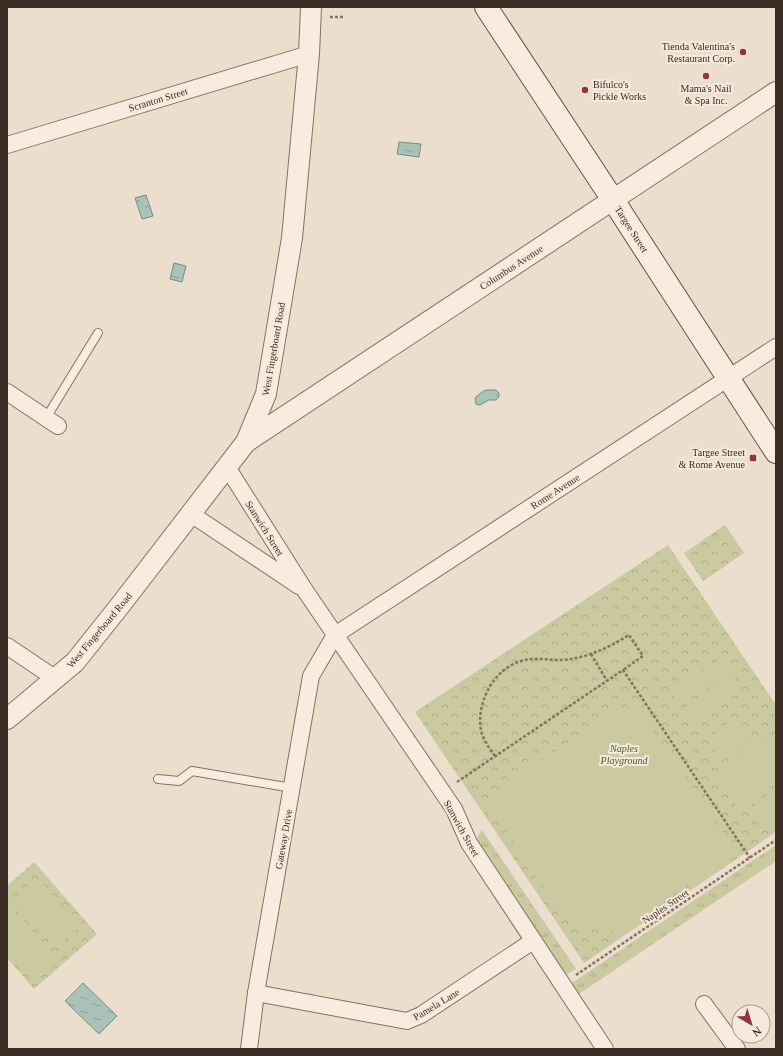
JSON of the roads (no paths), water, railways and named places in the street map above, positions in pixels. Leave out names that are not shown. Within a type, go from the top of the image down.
[{"type":"main road","name":"Targee Street","points":[[486,7],[776,452]]},
{"type":"street","name":"West Fingerboard Road","points":[[7,719],[75,662],[246,442],[266,394],[292,238],[309,54],[311,7]]},
{"type":"street","name":"Scranton Street","points":[[7,145],[309,54]]},
{"type":"street","name":"Columbus Avenue","points":[[246,442],[776,92]]},
{"type":"street","name":"Rome Avenue","points":[[335,634],[776,347]]},
{"type":"street","points":[[7,392],[52,422]]},
{"type":"street","name":"Stanwich Street","points":[[227,467],[304,589],[454,809],[468,843],[605,1049]]},
{"type":"street","name":"Stanwich Street","points":[[191,514],[304,589]]},
{"type":"street","name":"Gateway Drive","points":[[249,1049],[256,993],[311,676],[335,634]]},
{"type":"street","points":[[7,646],[56,679]]},
{"type":"street","name":"Pamela Lane","points":[[256,993],[407,1021],[421,1015],[533,941]]},
{"type":"street","points":[[704,1004],[737,1049]]},
{"type":"lane","points":[[52,422],[98,333]]},
{"type":"lane","points":[[158,779],[179,781],[192,771],[292,788]]},
{"type":"water","points":[[399,142],[421,144],[419,157],[397,154]]},
{"type":"water","points":[[146,195],[153,216],[142,219],[135,198]]},
{"type":"water","points":[[174,263],[186,266],[182,282],[170,279]]},
{"type":"water","points":[[486,390],[496,390],[499,393],[499,397],[496,400],[489,400],[480,405],[476,404],[475,398]]},
{"type":"water","points":[[83,983],[117,1016],[99,1034],[65,1001]]},
{"type":"place","name":"Tienda Valentina's Restaurant Corp.","points":[[743,52]]},
{"type":"place","name":"Mama's Nail & Spa Inc.","points":[[706,76]]},
{"type":"place","name":"Bifulco's Pickle Works","points":[[585,90]]},
{"type":"place","name":"Targee Street & Rome Avenue","points":[[753,458]]},
{"type":"park label","name":"Naples Playground","points":[[624,754]]}]
